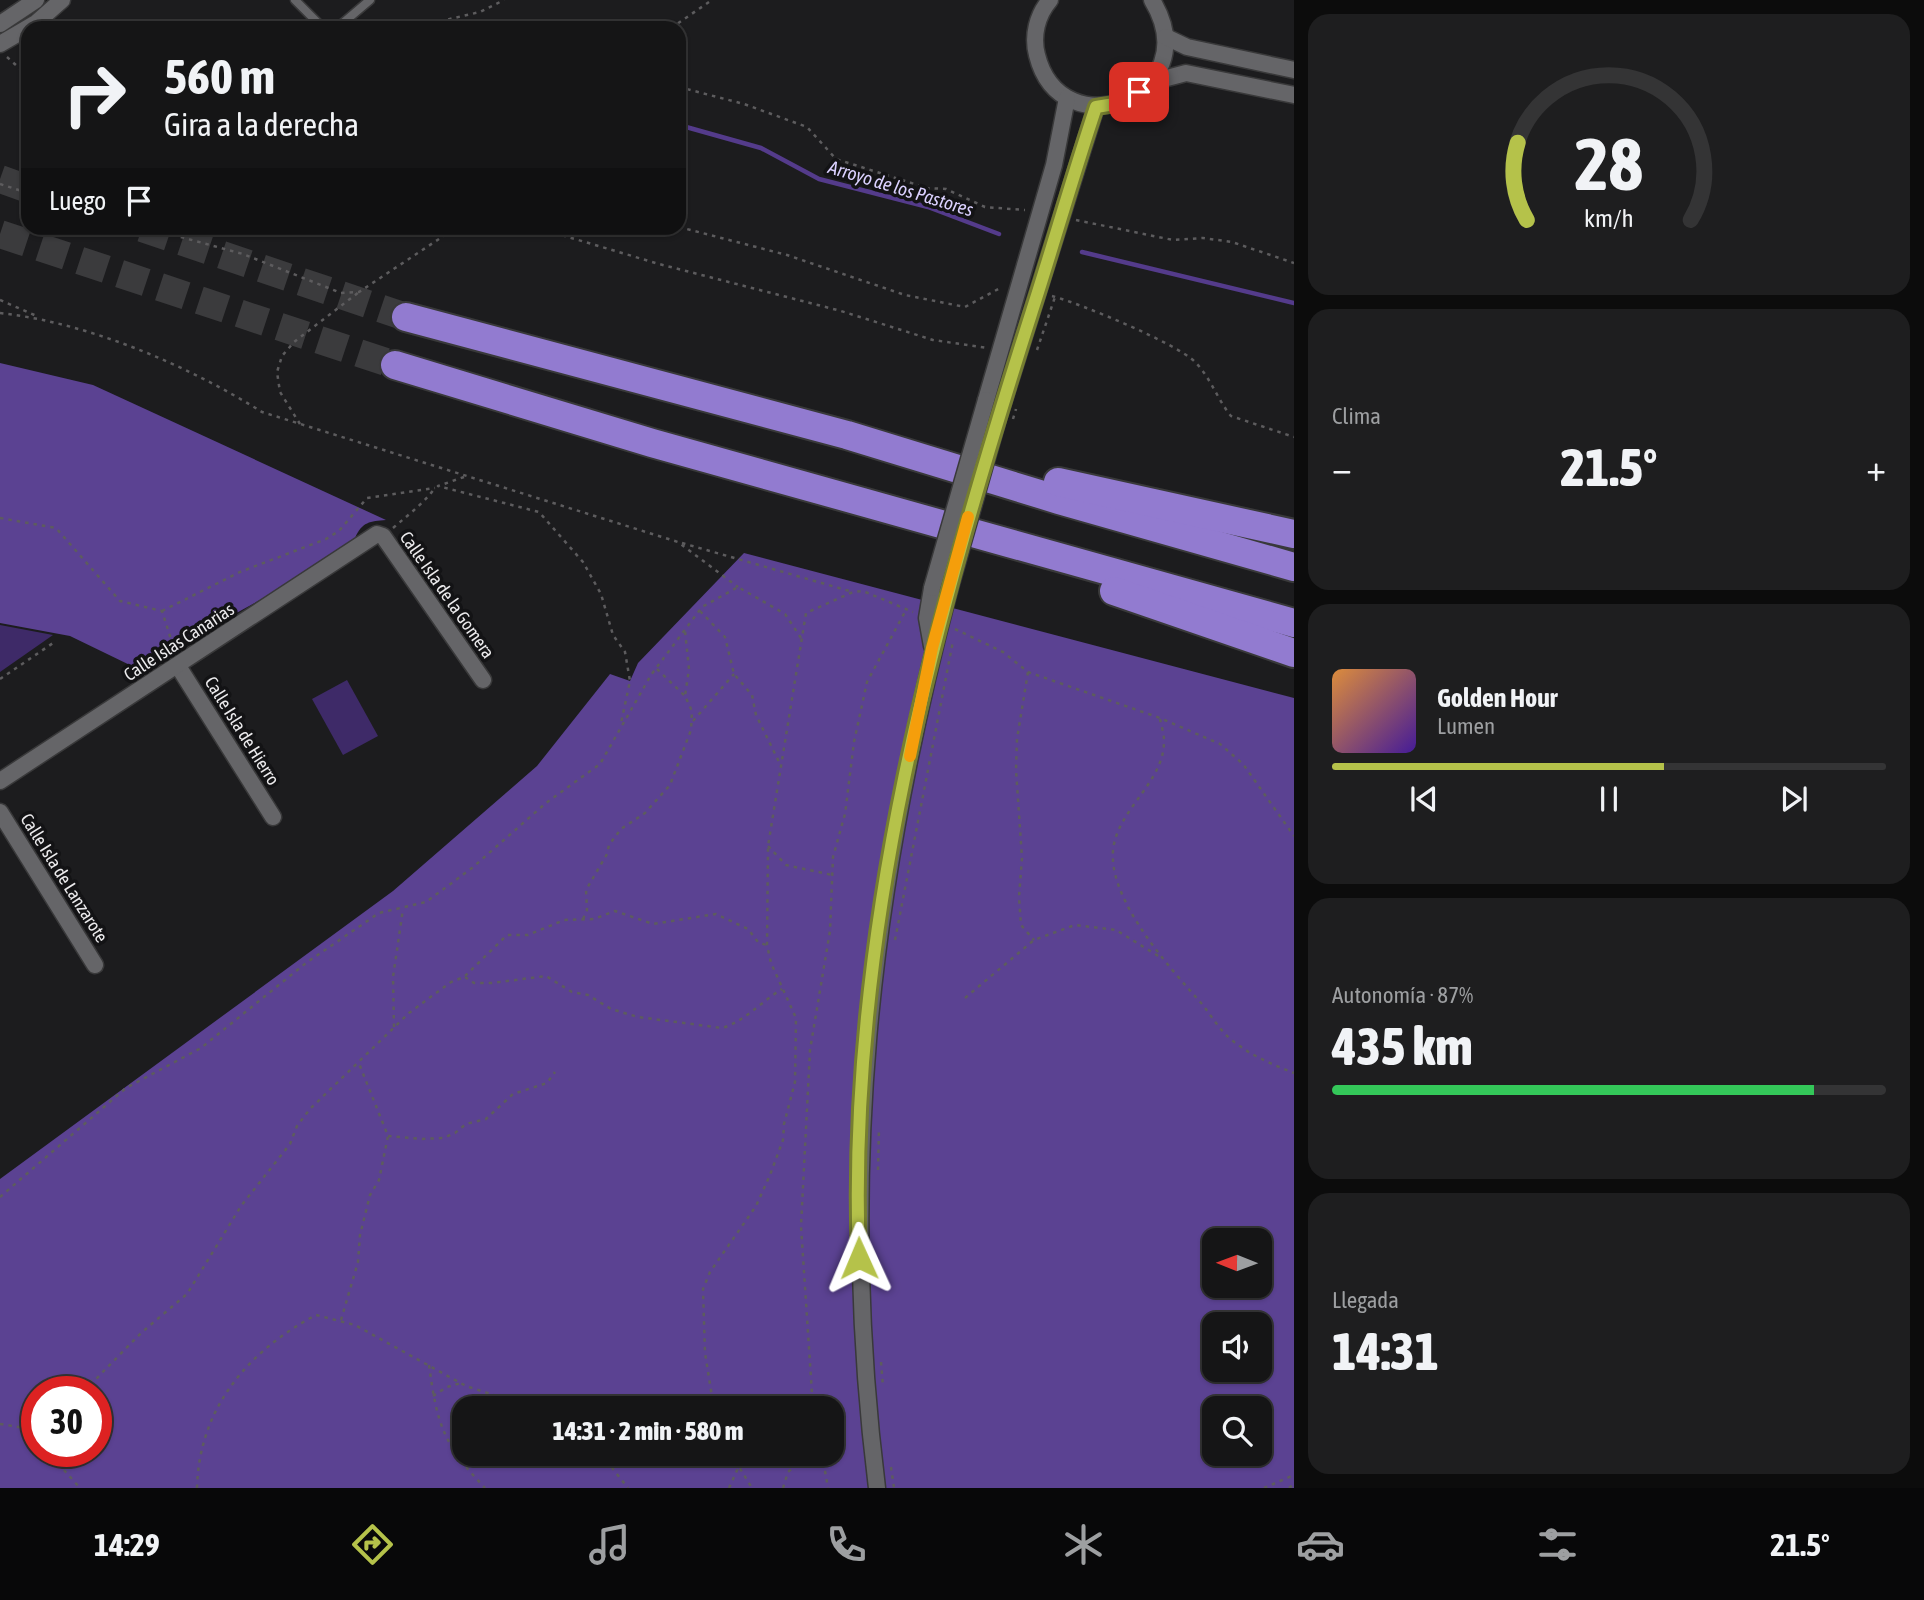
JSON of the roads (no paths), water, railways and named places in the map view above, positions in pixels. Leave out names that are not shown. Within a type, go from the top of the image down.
[{"type":"highway","points":[[406,317],[847,435],[1059,500],[1294,567]]},
{"type":"highway","points":[[395,365],[652,443],[1294,623]]},
{"type":"highway","points":[[847,435],[1294,534]]},
{"type":"highway","points":[[652,443],[736,476],[1034,563],[1294,653]]},
{"type":"street","points":[[0,24],[36,0]]},
{"type":"street","points":[[41,21],[62,0]]},
{"type":"street","points":[[1050,0],[1036,26],[1035,47],[1040,67],[1051,84],[1067,98],[1096,107],[1127,102],[1152,82],[1163,61],[1166,37],[1162,16],[1152,0]]},
{"type":"street","points":[[1166,37],[1187,47],[1294,70]]},
{"type":"street","points":[[1152,82],[1186,74],[1294,95]]},
{"type":"street","points":[[932,648],[927,618],[932,588],[1041,213],[1067,98]]},
{"type":"street","points":[[877,1488],[864,1387],[858,1232],[863,1076],[880,913],[932,648],[998,419],[1096,107]]},
{"type":"street","name":"Calle Islas Canarias","points":[[0,781],[377,534]]},
{"type":"street","name":"Calle Isla de la Gomera","points":[[377,534],[383,536],[483,680]]},
{"type":"street","name":"Calle Isla de Hierro","points":[[178,666],[273,817]]},
{"type":"street","name":"Calle Isla de Lanzarote","points":[[0,812],[95,965]]},
{"type":"lane","points":[[295,0],[316,21]]},
{"type":"lane","points":[[345,21],[370,0]]},
{"type":"waterway","name":"Arroyo de los Pastores","points":[[686,127],[761,148],[819,179],[928,207],[999,234]]},
{"type":"waterway","name":"Arroyo de los Pastores","points":[[1082,252],[1294,303]]},
{"type":"tunnel","points":[[0,179],[21,186]]},
{"type":"tunnel","points":[[0,234],[395,365]]},
{"type":"tunnel","points":[[163,235],[406,317]]}]
